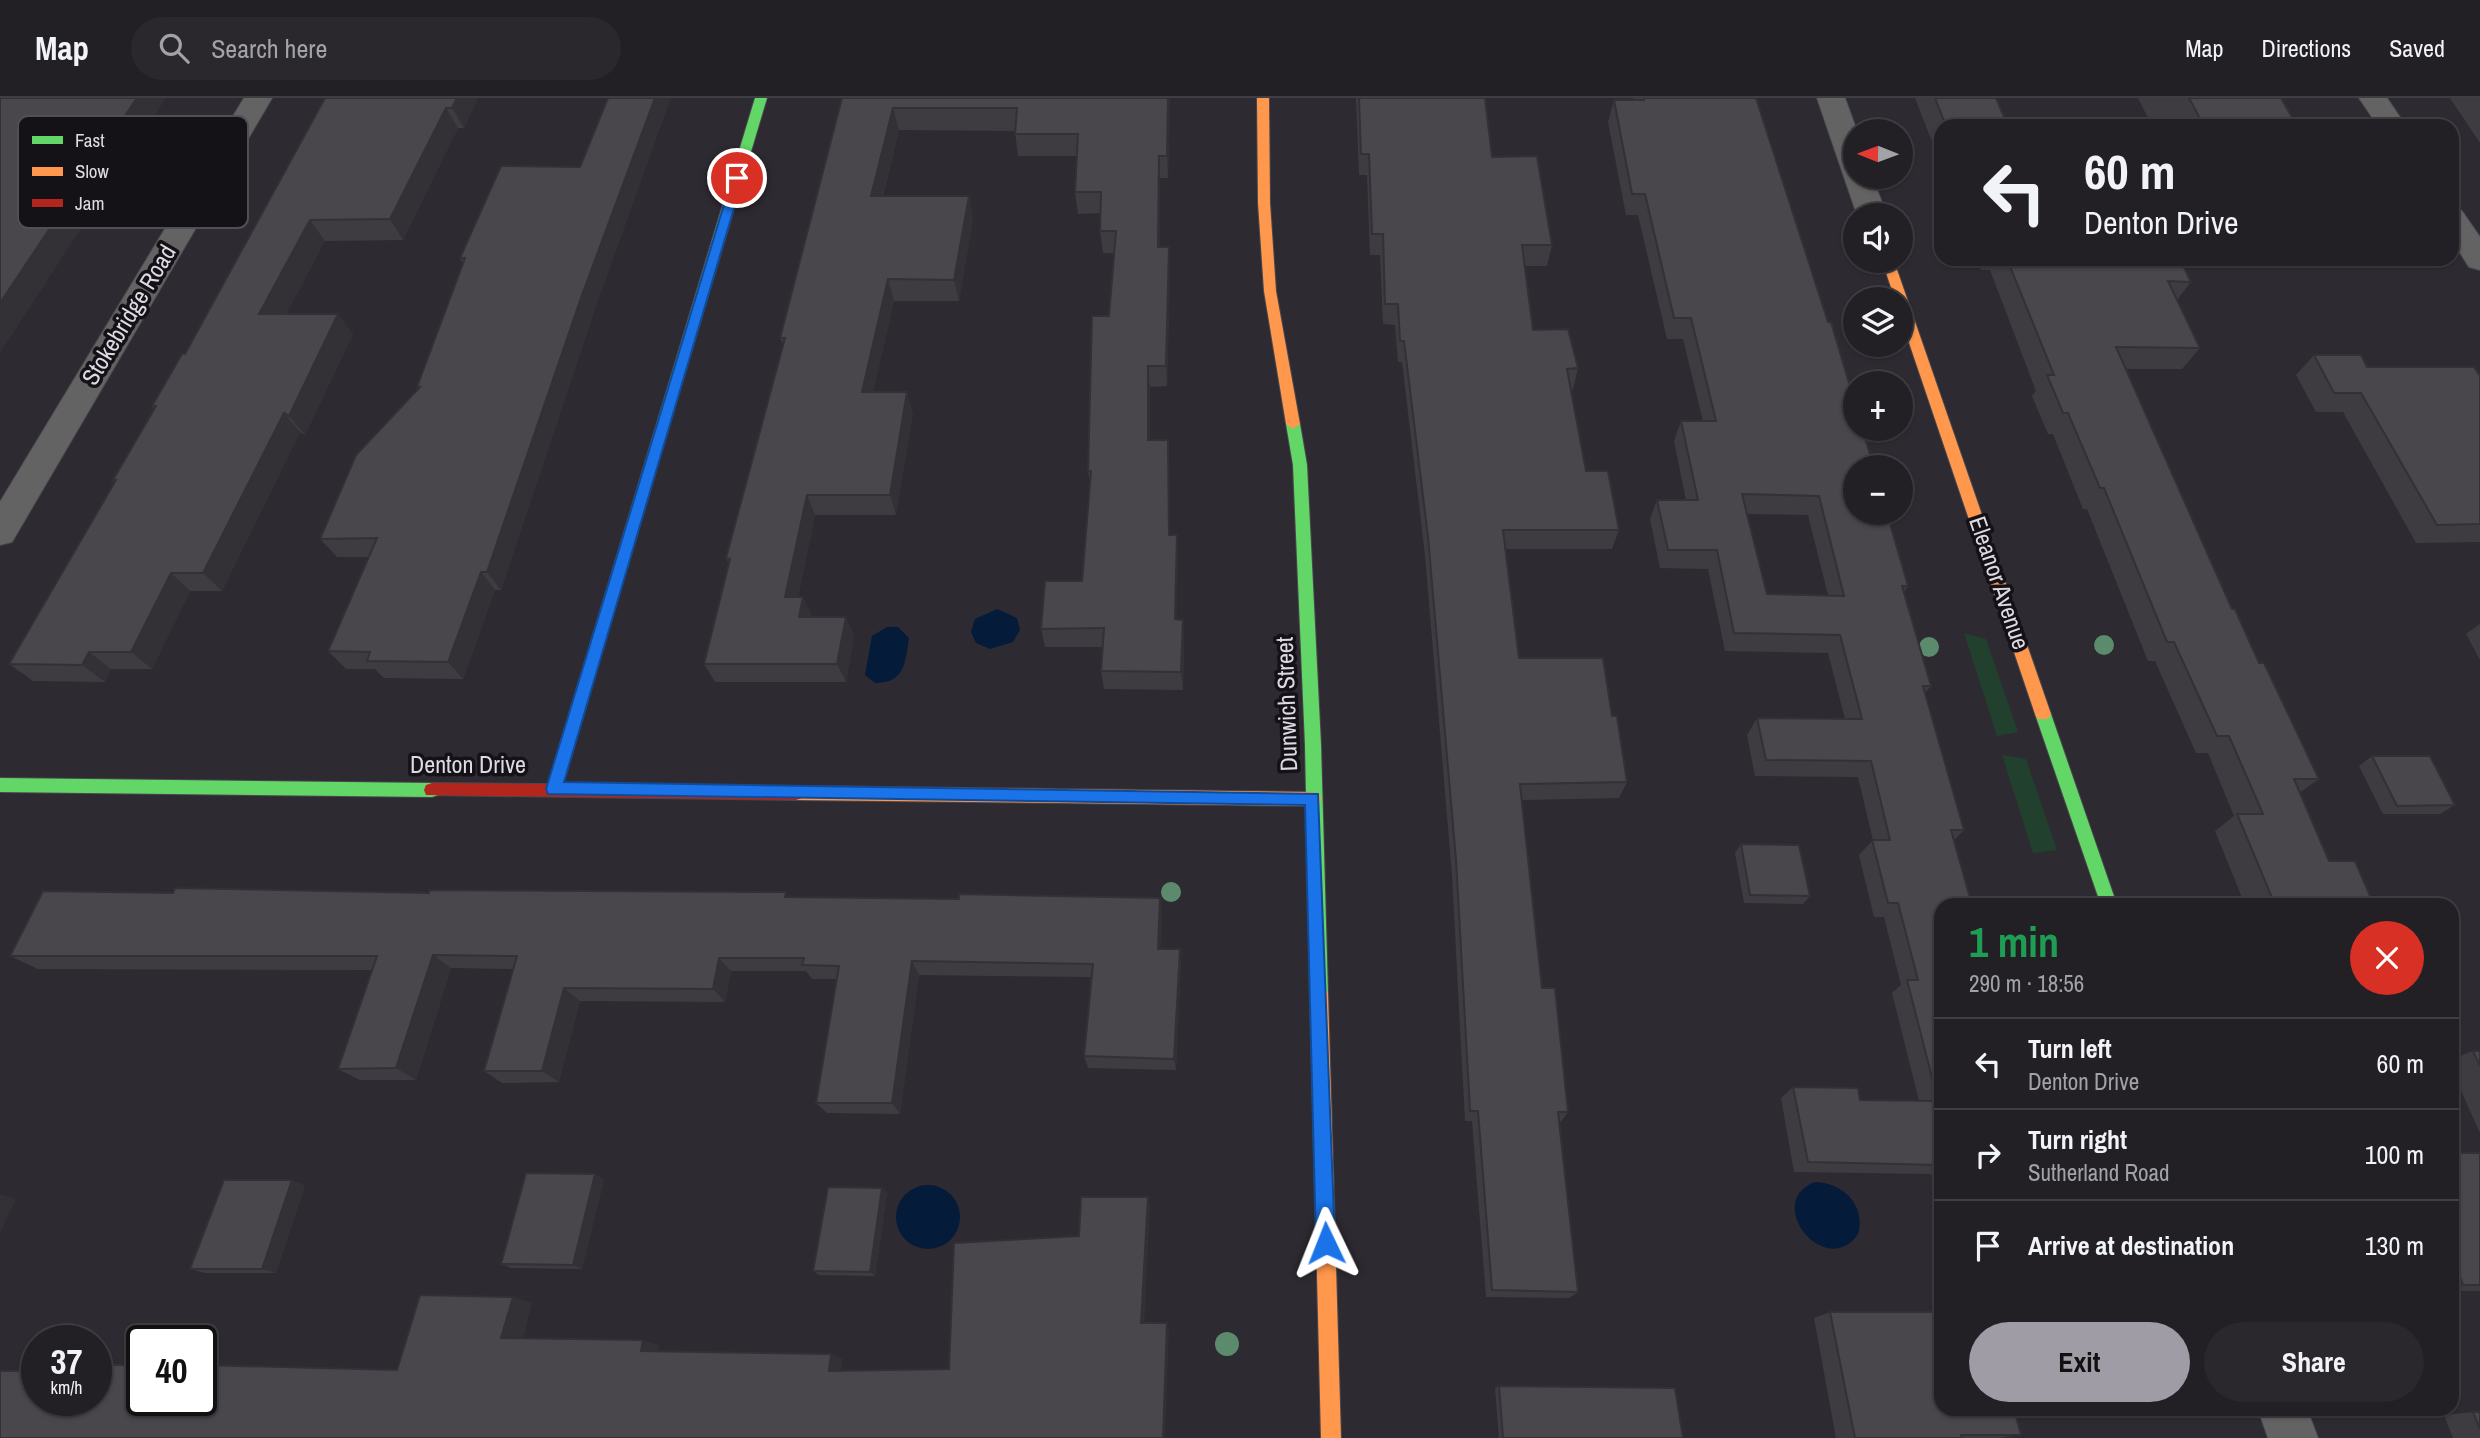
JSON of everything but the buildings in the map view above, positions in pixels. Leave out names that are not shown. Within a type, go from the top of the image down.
[{"type":"street","name":"Stokebridge Road","points":[[247,116],[258,98]]},
{"type":"street","points":[[554,789],[761,98]]},
{"type":"street","name":"Dunwich Street","points":[[1263,98],[1264,203],[1270,291],[1300,465],[1313,799],[1331,1438]]},
{"type":"street","points":[[1831,98],[1843,132]]},
{"type":"street","points":[[2373,98],[2387,119]]},
{"type":"street","name":"Stokebridge Road","points":[[0,532],[181,228]]},
{"type":"street","points":[[2459,228],[2480,260]]},
{"type":"street","name":"Eleanor Avenue","points":[[1892,273],[2107,898]]},
{"type":"street","name":"Denton Drive","points":[[0,785],[1313,799]]},
{"type":"street","points":[[2285,1416],[2293,1438]]},
{"type":"green space","points":[[1964,633],[1986,639],[2018,732],[1997,736]]},
{"type":"green space","points":[[2002,755],[2026,759],[2057,850],[2033,853]]},
{"type":"water","points":[[997,609],[1017,618],[1020,630],[1013,642],[990,649],[976,643],[971,632],[975,619]]},
{"type":"water","points":[[887,627],[898,627],[909,638],[906,656],[898,675],[885,682],[875,683],[865,675],[872,636]]},
{"type":"water","points":[[1815,1182],[1835,1187],[1856,1206],[1860,1224],[1858,1234],[1845,1246],[1830,1249],[1816,1243],[1805,1233],[1797,1220],[1795,1205],[1800,1192]]},
{"type":"water","points":[[928,1185],[946,1191],[954,1199],[960,1217],[954,1235],[946,1243],[928,1249],[910,1243],[902,1235],[896,1217],[902,1199],[910,1191]]},
{"type":"traffic: fast","points":[[615,585],[761,98]]},
{"type":"traffic: fast","points":[[1293,424],[1300,465],[1313,745],[1319,993]]},
{"type":"traffic: fast","points":[[2043,714],[2107,898]]},
{"type":"traffic: fast","points":[[0,785],[432,790]]},
{"type":"traffic: slow","points":[[1263,98],[1264,203],[1270,291],[1293,424]]},
{"type":"traffic: slow","points":[[1892,273],[2043,714]]},
{"type":"traffic: slow","points":[[796,793],[1313,799]]},
{"type":"traffic: slow","points":[[1319,993],[1331,1438]]},
{"type":"traffic: jam","points":[[554,789],[615,585]]},
{"type":"traffic: jam","points":[[432,790],[796,793]]},
{"type":"route","points":[[737,178],[554,789],[1313,799],[1326,1243]]}]
